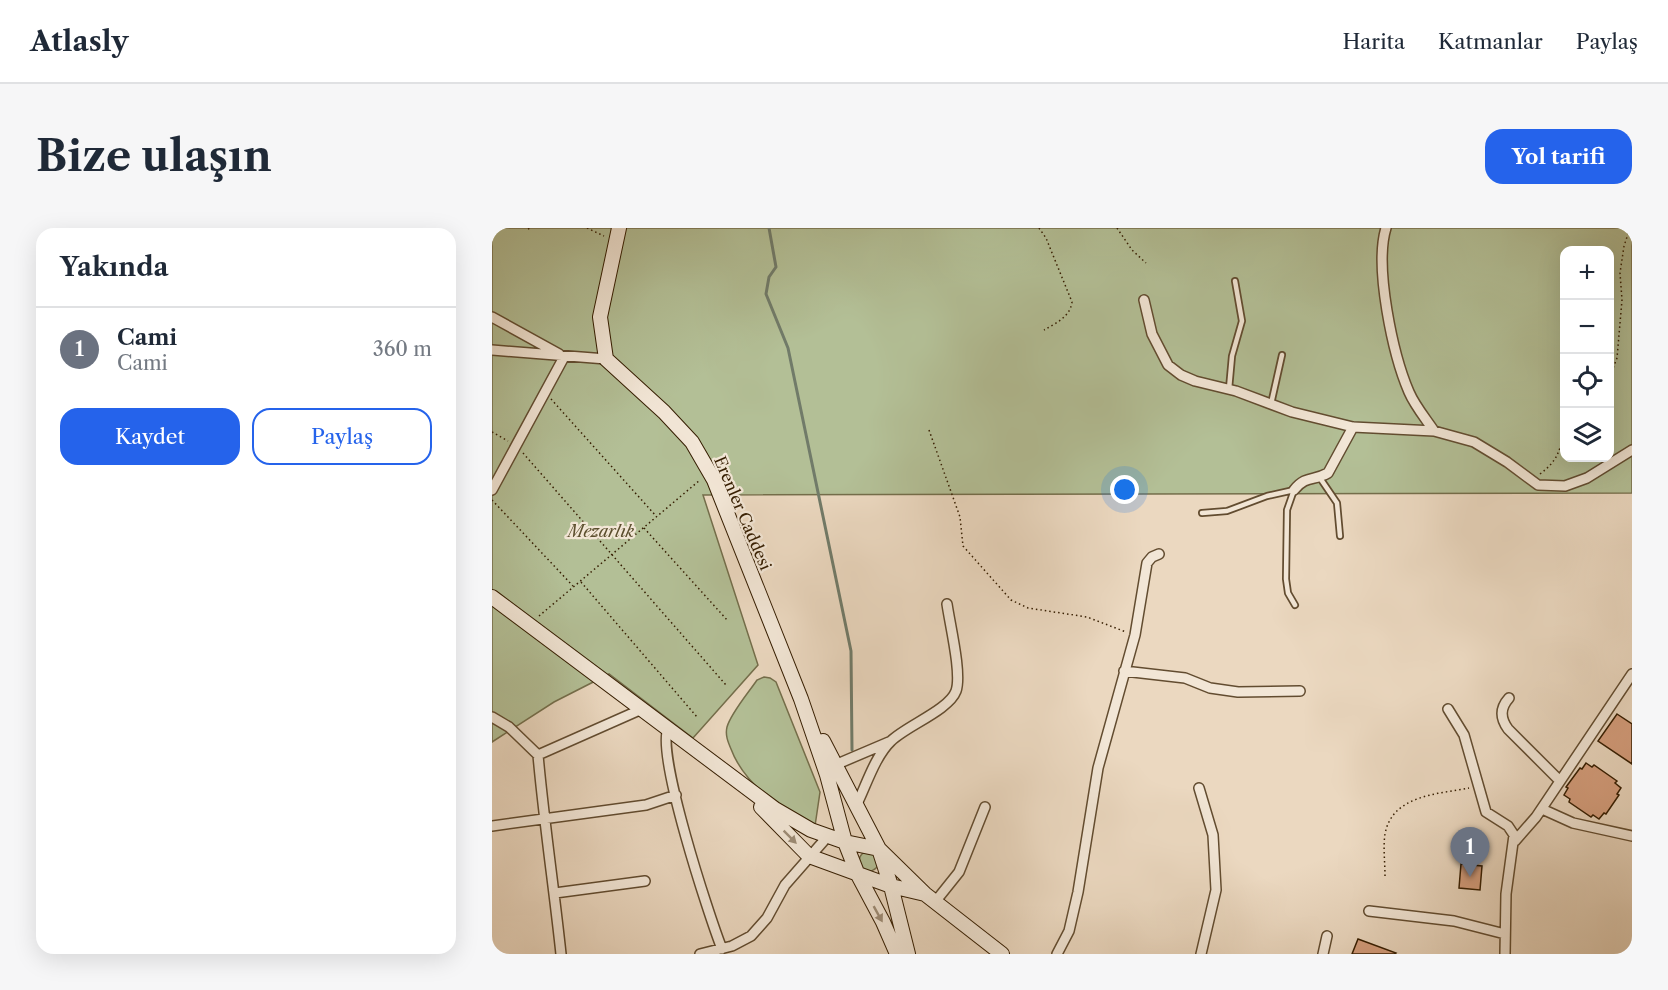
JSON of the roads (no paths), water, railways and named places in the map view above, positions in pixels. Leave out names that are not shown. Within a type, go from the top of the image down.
[{"type":"main road","points":[[606,359],[600,317],[617,235]]},
{"type":"main road","name":"Erenler Caddesi","points":[[606,359],[692,442],[710,472],[801,699],[827,775],[845,842],[858,875],[897,954]]},
{"type":"main road","points":[[492,597],[775,809],[811,830],[845,842],[879,849],[930,898],[1002,954]]},
{"type":"main road","name":"Erenler Caddesi","points":[[801,699],[879,849]]},
{"type":"main road","points":[[734,780],[809,856],[858,875],[930,898]]},
{"type":"main road","points":[[828,836],[838,814]]},
{"type":"main road","points":[[879,849],[908,954]]},
{"type":"street","points":[[1386,228],[1383,268],[1394,348],[1410,394],[1434,431]]},
{"type":"street","points":[[1144,300],[1152,334],[1168,365],[1181,375],[1195,381],[1229,389],[1292,412],[1353,427],[1434,431],[1474,442],[1507,462],[1538,485],[1565,486],[1587,477],[1632,450]]},
{"type":"street","points":[[492,316],[564,357]]},
{"type":"street","points":[[492,350],[606,359]]},
{"type":"street","points":[[492,490],[564,357]]},
{"type":"street","points":[[1294,490],[1305,479],[1320,477],[1328,473],[1353,427]]},
{"type":"street","points":[[1057,954],[1069,932],[1078,892],[1098,768],[1135,635],[1148,563],[1152,557],[1159,554]]},
{"type":"street","points":[[835,765],[891,741],[951,700],[957,689],[957,666],[947,604]]},
{"type":"street","points":[[1124,671],[1185,678],[1210,688],[1238,692],[1300,690]]},
{"type":"street","points":[[1515,841],[1542,809],[1632,674]]},
{"type":"street","points":[[1509,698],[1502,709],[1503,723],[1560,781]]},
{"type":"street","points":[[538,755],[642,709]]},
{"type":"street","points":[[1448,709],[1464,735],[1486,812],[1508,826],[1512,830],[1515,841],[1506,894],[1505,954]]},
{"type":"street","points":[[492,717],[516,734],[538,755],[561,954]]},
{"type":"street","points":[[668,729],[665,739],[696,877],[722,949]]},
{"type":"street","points":[[856,806],[879,755],[891,741]]},
{"type":"street","points":[[1199,788],[1213,835],[1216,890],[1201,954]]},
{"type":"street","points":[[492,826],[646,805],[676,795]]},
{"type":"street","points":[[930,898],[959,872],[986,807]]},
{"type":"street","points":[[1542,809],[1583,826],[1632,836]]},
{"type":"street","points":[[700,954],[722,949],[732,950],[751,936],[767,918],[785,885],[828,836]]},
{"type":"street","points":[[555,893],[645,881]]},
{"type":"street","points":[[1369,911],[1454,921],[1505,934]]},
{"type":"street","points":[[1323,954],[1327,936]]},
{"type":"lane","points":[[1229,389],[1232,356],[1242,321],[1235,281]]},
{"type":"lane","points":[[1271,404],[1282,355]]},
{"type":"lane","points":[[1320,477],[1337,503],[1340,536]]},
{"type":"lane","points":[[1202,513],[1227,511],[1267,496],[1294,490]]},
{"type":"lane","points":[[1294,490],[1287,510],[1286,579],[1288,593],[1295,605]]},
{"type":"waterway","points":[[769,228],[776,267],[769,277],[766,294],[788,348],[851,651],[852,750]]},
{"type":"place","name":"Cami","points":[[1470,877]]},
{"type":"park label","name":"Mezarlık","points":[[601,531]]}]
